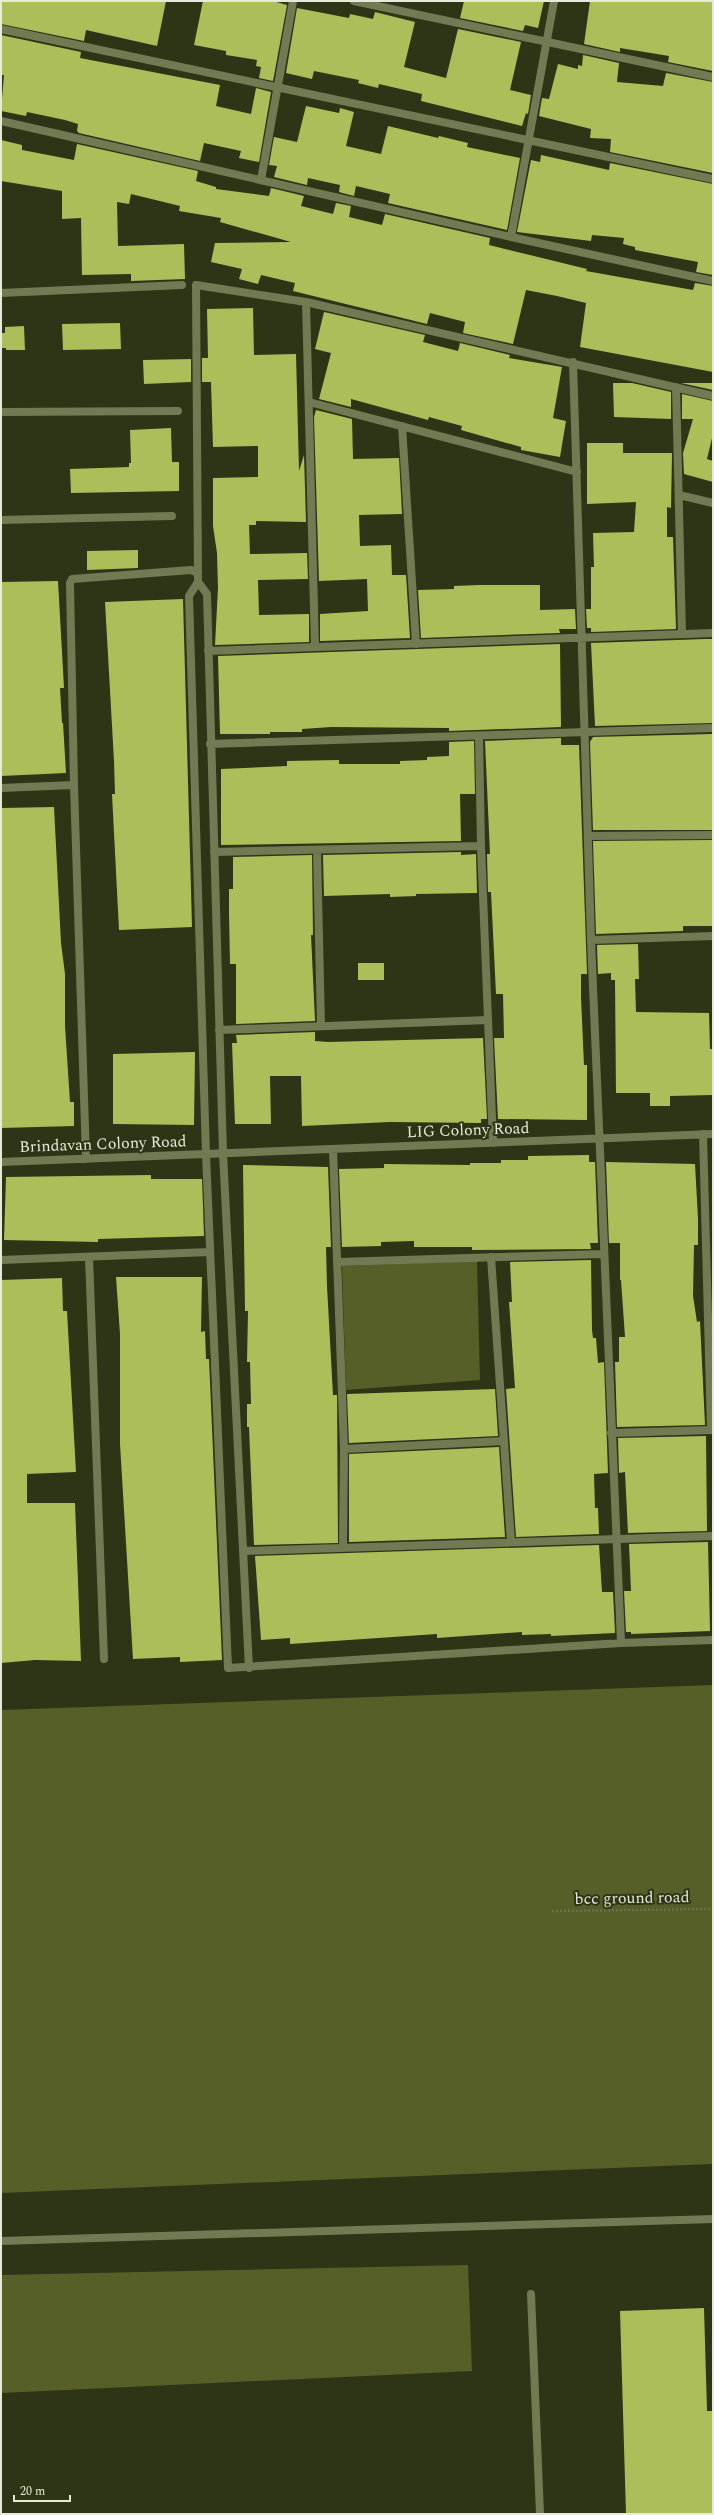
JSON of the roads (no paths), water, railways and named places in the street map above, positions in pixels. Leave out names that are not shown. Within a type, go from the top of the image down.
[{"type":"street","points":[[261,180],[292,1]]},
{"type":"street","points":[[354,1],[713,77]]},
{"type":"street","points":[[511,237],[527,140],[554,1]]},
{"type":"street","points":[[1,29],[713,179]]},
{"type":"street","points":[[1,121],[511,237],[713,281]]},
{"type":"street","points":[[1,293],[182,285]]},
{"type":"street","points":[[713,396],[573,362],[306,302],[196,285],[198,582],[189,596],[206,1154],[228,1668],[249,1668],[621,1643],[713,1640]]},
{"type":"street","points":[[306,302],[315,647]]},
{"type":"street","points":[[573,362],[591,940],[600,1138],[603,1254],[621,1643]]},
{"type":"street","points":[[676,387],[682,634]]},
{"type":"street","points":[[309,402],[577,472]]},
{"type":"street","points":[[1,412],[178,411]]},
{"type":"street","points":[[402,426],[416,644]]},
{"type":"street","points":[[679,495],[713,503]]},
{"type":"street","points":[[1,520],[172,516]]},
{"type":"street","points":[[86,1159],[74,785],[70,583],[72,579],[191,570],[198,573]]},
{"type":"street","points":[[198,582],[207,594],[210,744],[223,1153],[249,1668]]},
{"type":"street","points":[[208,651],[713,632]]},
{"type":"street","points":[[210,744],[713,728]]},
{"type":"street","points":[[479,736],[481,846],[493,1143]]},
{"type":"street","points":[[1,788],[74,785]]},
{"type":"street","points":[[588,836],[713,835]]},
{"type":"street","points":[[214,852],[481,846]]},
{"type":"street","points":[[317,850],[321,1026]]},
{"type":"street","points":[[591,940],[713,936]]},
{"type":"street","points":[[219,1030],[488,1020]]},
{"type":"street","points":[[612,1433],[712,1430],[709,1246],[703,1134]]},
{"type":"street","name":"LIG Colony Road","points":[[223,1153],[713,1134]]},
{"type":"street","points":[[333,1149],[344,1449],[343,1548]]},
{"type":"street","name":"Brindavan Colony Road","points":[[1,1162],[223,1153]]},
{"type":"street","points":[[1,1260],[210,1252]]},
{"type":"street","points":[[338,1262],[603,1254]]},
{"type":"street","points":[[89,1257],[104,1659]]},
{"type":"street","points":[[491,1257],[511,1542]]},
{"type":"street","points":[[344,1449],[504,1441]]},
{"type":"street","points":[[244,1550],[713,1536]]},
{"type":"street","points":[[1,2241],[713,2219]]},
{"type":"street","points":[[531,2294],[540,2514]]}]
